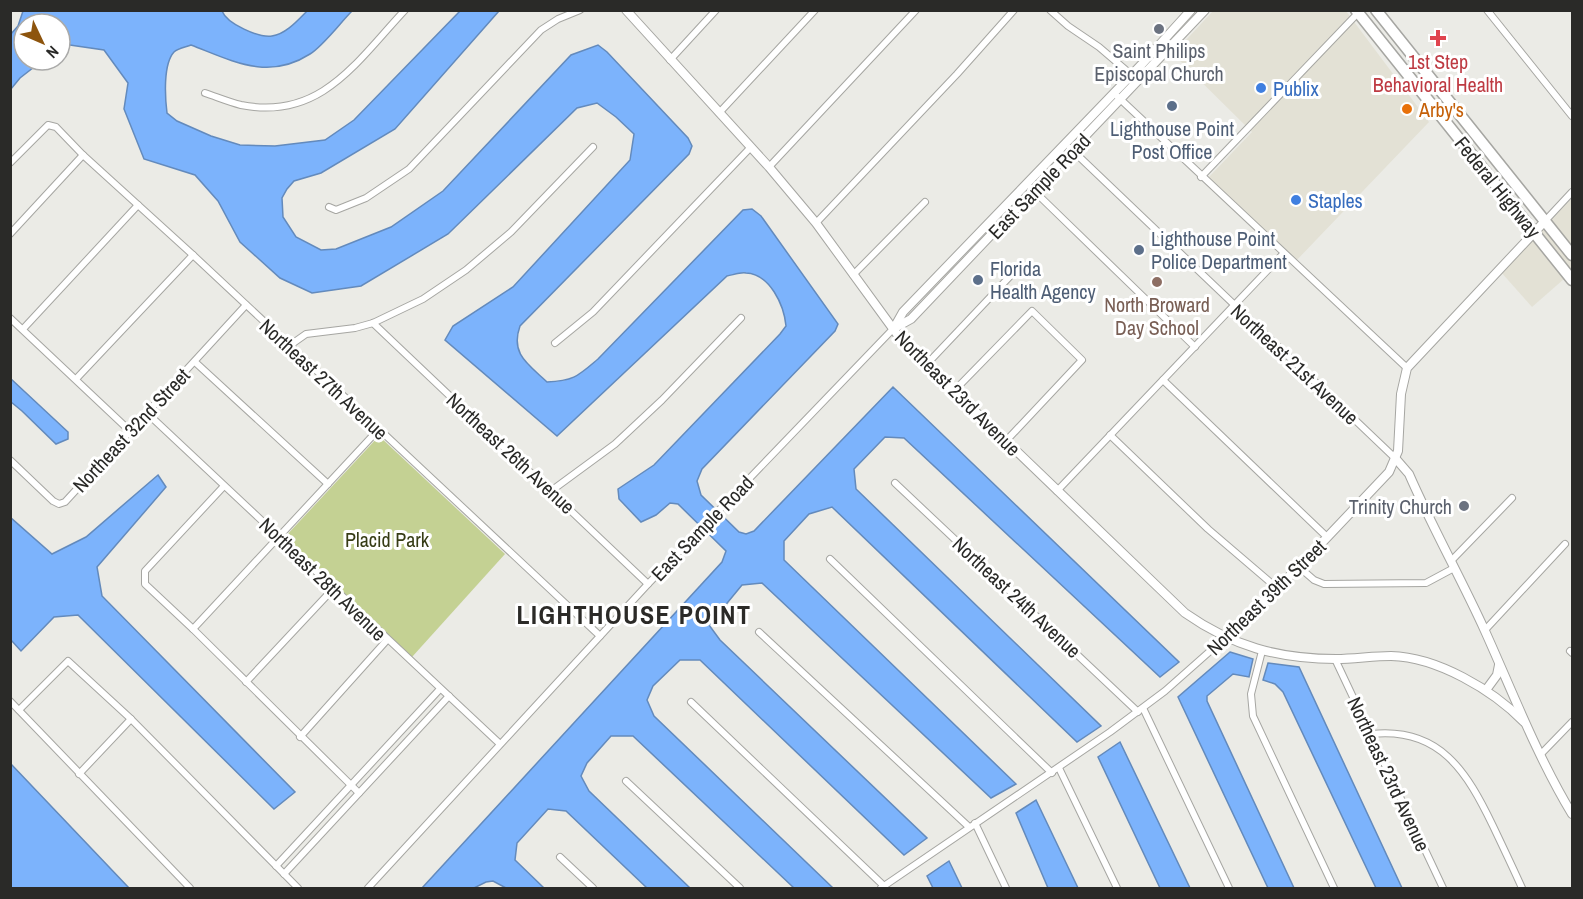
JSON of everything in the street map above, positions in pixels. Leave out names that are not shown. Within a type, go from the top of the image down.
[{"type":"main road","name":"Federal Highway","points":[[1376,10],[1572,255]]},
{"type":"main road","name":"Federal Highway","points":[[1357,12],[1572,280]]},
{"type":"main road","points":[[1382,43],[1393,48],[1407,48]]},
{"type":"main road","points":[[1399,64],[1406,64],[1428,76]]},
{"type":"street","points":[[205,93],[232,103],[252,107],[288,105],[308,99],[327,90],[347,74],[405,10]]},
{"type":"street","points":[[329,207],[336,210],[366,198],[410,169],[541,30],[558,19],[580,10]]},
{"type":"street","name":"Northeast 23rd Avenue","points":[[626,10],[770,167],[816,223],[902,341],[1185,613],[1206,627],[1261,655],[1335,659],[1392,656],[1414,660],[1455,675],[1486,690],[1524,722]]},
{"type":"street","points":[[670,60],[716,10]]},
{"type":"street","points":[[719,113],[815,10]]},
{"type":"street","points":[[770,167],[916,10]]},
{"type":"street","points":[[816,223],[949,83],[1014,10]]},
{"type":"street","points":[[1050,10],[1068,26],[1099,46],[1139,81]]},
{"type":"street","name":"East Sample Road","points":[[368,888],[648,584],[893,329],[903,312],[1191,10]]},
{"type":"street","name":"East Sample Road","points":[[893,329],[911,320],[1205,10]]},
{"type":"street","points":[[1487,10],[1572,116]]},
{"type":"street","points":[[1201,177],[1357,12]]},
{"type":"street","points":[[1164,40],[1163,49],[1166,53]]},
{"type":"street","points":[[1113,93],[1407,368],[1572,192]]},
{"type":"street","name":"Northeast 27th Avenue","points":[[10,164],[48,125],[56,127],[83,155],[600,636]]},
{"type":"street","name":"Northeast 21st Avenue","points":[[1065,143],[1396,459]]},
{"type":"street","points":[[290,346],[306,334],[355,328],[373,323],[423,299],[466,270],[511,232],[593,147]]},
{"type":"street","points":[[555,344],[593,312],[751,147]]},
{"type":"street","points":[[10,234],[83,155]]},
{"type":"street","points":[[1028,182],[1034,191],[1195,347]]},
{"type":"street","points":[[853,275],[925,202]]},
{"type":"street","points":[[23,329],[138,205]]},
{"type":"street","points":[[1057,491],[1283,254]]},
{"type":"street","points":[[76,380],[193,255]]},
{"type":"street","points":[[926,365],[1015,271]]},
{"type":"street","points":[[935,279],[943,286]]},
{"type":"street","name":"Northeast 32nd Street","points":[[10,460],[59,504],[65,502],[246,305]]},
{"type":"street","points":[[953,392],[1032,311],[1083,360],[1005,442]]},
{"type":"street","points":[[10,318],[130,432]]},
{"type":"street","points":[[551,491],[615,444],[662,400],[741,318]]},
{"type":"street","name":"Northeast 26th Avenue","points":[[373,323],[648,584]]},
{"type":"street","points":[[195,362],[328,484]]},
{"type":"street","name":"Northeast 39th Street","points":[[887,886],[1141,710],[1226,638],[1299,567],[1379,484],[1396,459],[1400,440],[1401,394],[1407,368]]},
{"type":"street","points":[[1163,380],[1327,537]]},
{"type":"street","name":"Northeast 28th Avenue","points":[[147,413],[500,744]]},
{"type":"street","points":[[193,629],[378,430]]},
{"type":"street","points":[[1110,435],[1223,543],[1277,588]]},
{"type":"street","points":[[1396,459],[1409,474],[1485,630],[1524,722],[1572,814]]},
{"type":"street","name":"Northeast 24th Avenue","points":[[896,483],[1141,710],[1229,888]]},
{"type":"street","points":[[224,486],[145,571],[145,584],[359,794]]},
{"type":"street","points":[[1299,567],[1314,580],[1324,584],[1426,583],[1452,565],[1512,498]]},
{"type":"street","points":[[1485,630],[1565,544]]},
{"type":"street","points":[[830,559],[1052,772]]},
{"type":"street","points":[[246,682],[333,589]]},
{"type":"street","points":[[759,632],[972,825],[1006,888]]},
{"type":"street","points":[[300,737],[387,640]]},
{"type":"street","points":[[1261,655],[1250,701],[1253,716],[1334,888]]},
{"type":"street","name":"Northeast 23rd Avenue","points":[[1335,659],[1443,888]]},
{"type":"street","points":[[19,710],[68,661],[131,719],[298,888]]},
{"type":"street","points":[[1486,690],[1497,675],[1499,665]]},
{"type":"street","points":[[276,866],[440,689]]},
{"type":"street","points":[[284,874],[448,696]]},
{"type":"street","points":[[10,701],[190,888]]},
{"type":"street","points":[[691,702],[887,886]]},
{"type":"street","points":[[79,774],[131,719]]},
{"type":"street","points":[[1540,755],[1572,722]]},
{"type":"street","points":[[1372,734],[1397,733],[1410,736],[1439,749],[1451,759],[1477,792],[1522,888]]},
{"type":"street","points":[[1059,768],[1116,888]]},
{"type":"street","points":[[626,781],[740,888]]},
{"type":"street","points":[[560,857],[593,888]]},
{"type":"shaded area","points":[[1213,11],[1346,11],[1429,122],[1295,262],[1208,178],[1252,132],[1173,54]]},
{"type":"shaded area","points":[[1572,198],[1572,272],[1532,307],[1500,271]]},
{"type":"green space","name":"Placid Park","points":[[379,436],[505,554],[412,657],[285,537]]},
{"type":"water","points":[[222,11],[230,21],[237,25],[252,32],[272,36],[282,33],[307,11],[352,11],[310,54],[295,62],[280,66],[250,66],[191,45],[174,52],[170,57],[166,81],[167,113],[177,121],[211,136],[240,145],[275,146],[325,140],[354,120],[460,11],[499,11],[395,129],[321,173],[294,181],[287,189],[282,198],[283,217],[296,237],[321,250],[336,249],[391,227],[443,191],[571,55],[598,45],[688,138],[692,146],[689,154],[520,326],[517,344],[527,364],[547,382],[570,379],[580,373],[598,359],[743,210],[752,209],[761,216],[838,324],[835,331],[702,469],[697,481],[701,495],[739,532],[746,534],[754,531],[893,387],[1179,662],[1160,677],[904,438],[885,437],[854,469],[856,489],[1101,726],[1077,742],[832,507],[809,514],[784,541],[784,560],[1016,784],[991,798],[762,583],[742,585],[709,625],[720,640],[927,838],[904,855],[700,660],[680,660],[653,686],[647,700],[654,716],[833,888],[794,888],[633,736],[611,736],[587,763],[581,776],[589,791],[690,888],[647,888],[566,811],[548,809],[517,843],[515,860],[544,888],[506,888],[493,881],[474,888],[422,888],[722,562],[726,551],[678,504],[670,503],[656,515],[641,522],[619,499],[618,489],[654,465],[780,334],[786,326],[779,300],[769,285],[755,275],[741,273],[727,276],[557,436],[445,340],[453,326],[513,287],[630,160],[634,134],[616,117],[597,103],[577,108],[448,234],[361,286],[312,293],[280,278],[240,242],[218,201],[195,175],[144,159],[124,109],[128,83],[104,50],[72,45],[72,12],[23,12]]},
{"type":"water","points":[[12,33],[12,72],[28,72],[11,89],[10,35]]},
{"type":"water","points":[[10,378],[68,432],[68,439],[56,444],[11,402]]},
{"type":"water","points":[[158,475],[166,487],[97,567],[102,596],[295,792],[274,809],[78,615],[54,617],[21,651],[11,640],[11,518],[52,554],[86,537]]},
{"type":"water","points":[[1230,652],[1253,659],[1249,677],[1233,674],[1207,696],[1207,701],[1294,888],[1268,888],[1178,697]]},
{"type":"water","points":[[1268,663],[1299,667],[1402,888],[1376,888],[1283,692],[1275,684],[1263,680]]},
{"type":"water","points":[[1120,742],[1190,888],[1160,888],[1098,757]]},
{"type":"water","points":[[11,764],[129,888],[11,888]]},
{"type":"water","points":[[1036,800],[1078,888],[1048,888],[1016,813]]},
{"type":"water","points":[[949,861],[962,888],[933,888],[927,876]]},
{"type":"place","name":"Saint Philips Episcopal Church","points":[[1159,29]]},
{"type":"place","name":"1st Step Behavioral Health","points":[[1438,38]]},
{"type":"place","name":"Publix","points":[[1261,88]]},
{"type":"place","name":"Lighthouse Point Post Office","points":[[1172,106]]},
{"type":"place","name":"Arby's","points":[[1407,109]]},
{"type":"place","name":"Staples","points":[[1296,200]]},
{"type":"place","name":"Lighthouse Point Police Department","points":[[1139,250]]},
{"type":"place","name":"Florida Health Agency","points":[[978,280]]},
{"type":"place","name":"North Broward Day School","points":[[1157,282]]},
{"type":"place","name":"Trinity Church","points":[[1464,506]]},
{"type":"district","name":"LIGHTHOUSE POINT","points":[[634,614]]}]
